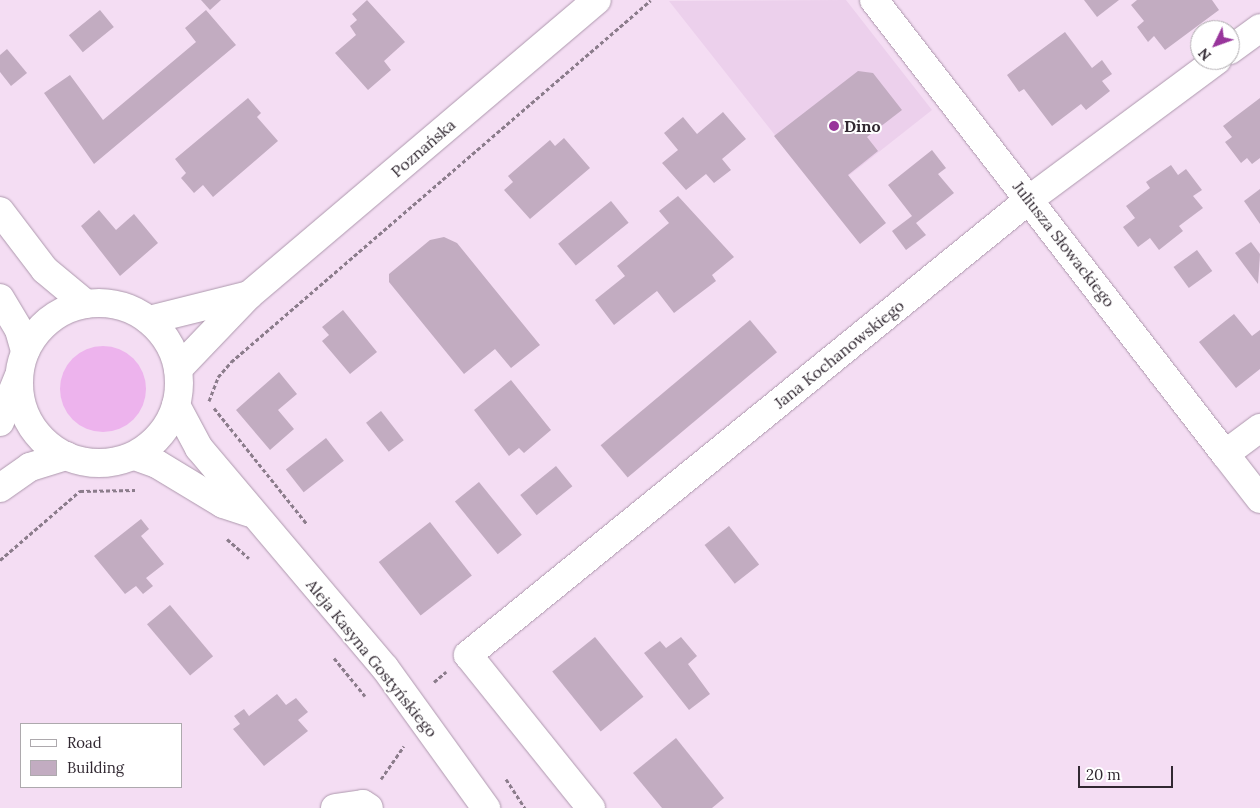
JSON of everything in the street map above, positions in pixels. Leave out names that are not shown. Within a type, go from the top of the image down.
[{"type":"street","name":"Poznańska","points":[[178,369],[249,295],[597,0]]},
{"type":"street","name":"Juliusza Słowackiego","points":[[874,0],[1030,199],[1260,499]]},
{"type":"street","points":[[1240,43],[1260,28]]},
{"type":"street","name":"Jana Kochanowskiego","points":[[591,808],[468,655],[1030,199],[1203,70]]},
{"type":"street","points":[[0,211],[45,270],[86,304]]},
{"type":"street","name":"Poznańska","points":[[149,320],[249,295]]},
{"type":"street","points":[[0,298],[19,330],[22,364],[21,401],[29,424],[45,443],[66,456],[88,463],[112,463],[135,456],[163,432],[176,406],[178,369],[163,334],[149,320],[130,309],[86,304],[50,320],[22,364],[0,422]]},
{"type":"street","name":"Aleja Kasyna Gostyńskiego","points":[[176,406],[199,448],[238,492],[250,513],[385,668],[486,808]]},
{"type":"street","points":[[1225,454],[1260,428]]},
{"type":"street","points":[[0,488],[30,467],[66,456]]},
{"type":"street","points":[[135,456],[157,464],[223,504],[250,513]]},
{"type":"street","points":[[335,808],[366,806]]},
{"type":"path","points":[[234,432],[208,401],[218,377],[231,362],[652,0]]},
{"type":"path","points":[[0,560],[80,492],[142,490]]},
{"type":"path","points":[[221,534],[253,561]]},
{"type":"path","points":[[328,651],[371,703]]},
{"type":"path","points":[[398,739],[410,754]]},
{"type":"path","points":[[366,806],[404,746]]},
{"type":"shaded area","points":[[846,0],[932,110],[823,196],[669,1]]},
{"type":"shaded area","points":[[103,346],[120,349],[134,358],[143,372],[146,389],[143,406],[134,420],[120,429],[103,432],[86,429],[72,420],[63,406],[60,389],[63,372],[72,358],[86,349]]},
{"type":"building","points":[[201,0],[221,0],[210,10]]},
{"type":"building","points":[[367,0],[405,42],[384,61],[391,70],[368,90],[335,53],[356,35],[350,26],[357,20],[352,14]]},
{"type":"building","points":[[1084,0],[1119,0],[1097,17]]},
{"type":"building","points":[[1137,0],[1212,0],[1219,10],[1206,20],[1190,20],[1190,31],[1165,50],[1154,36],[1148,42],[1137,27],[1144,21],[1131,5]]},
{"type":"building","points":[[100,10],[114,27],[83,52],[69,35]]},
{"type":"building","points":[[206,10],[236,45],[94,164],[44,93],[70,75],[103,120],[196,42],[185,28]]},
{"type":"building","points":[[1065,32],[1092,68],[1102,60],[1112,74],[1102,81],[1110,91],[1086,110],[1081,104],[1052,126],[1024,89],[1019,92],[1007,75]]},
{"type":"building","points":[[7,49],[27,73],[11,86],[0,72],[0,55]]},
{"type":"building","name":"Dino","points":[[858,71],[873,73],[902,110],[867,137],[878,151],[848,175],[886,223],[860,244],[774,136]]},
{"type":"building","points":[[248,98],[261,113],[257,117],[278,141],[213,197],[203,185],[194,193],[181,178],[186,173],[175,159]]},
{"type":"building","points":[[1260,98],[1260,158],[1252,164],[1247,158],[1241,163],[1225,142],[1232,137],[1223,126]]},
{"type":"building","points":[[723,112],[746,139],[722,159],[731,170],[714,183],[706,174],[686,190],[662,163],[678,150],[664,133],[683,117],[697,134]]},
{"type":"building","points":[[564,138],[590,168],[530,219],[504,190],[513,182],[508,176],[550,140],[555,146]]},
{"type":"building","points":[[932,150],[946,168],[938,174],[954,193],[916,223],[926,235],[906,250],[892,231],[912,216],[888,185]]},
{"type":"building","points":[[1171,165],[1178,175],[1186,169],[1202,190],[1193,196],[1203,208],[1179,226],[1183,231],[1159,250],[1150,238],[1138,247],[1123,227],[1135,218],[1126,206],[1150,188],[1146,182]]},
{"type":"building","points":[[1260,189],[1260,224],[1244,201]]},
{"type":"building","points":[[678,196],[734,257],[712,275],[716,281],[674,313],[657,291],[614,325],[595,300],[625,276],[617,266],[669,223],[659,211]]},
{"type":"building","points":[[611,201],[629,223],[576,266],[558,244]]},
{"type":"building","points":[[99,210],[116,230],[134,214],[158,243],[120,276],[81,226]]},
{"type":"building","points":[[444,237],[457,243],[540,345],[511,368],[495,349],[464,374],[389,282],[389,274],[430,240]]},
{"type":"building","points":[[1251,242],[1260,254],[1258,284],[1235,253]]},
{"type":"building","points":[[1197,250],[1212,271],[1189,288],[1174,267]]},
{"type":"building","points":[[343,310],[377,352],[350,374],[322,341],[329,335],[322,327]]},
{"type":"building","points":[[1234,314],[1252,336],[1260,330],[1260,369],[1236,388],[1199,342]]},
{"type":"building","points":[[750,320],[777,352],[628,478],[601,445]]},
{"type":"building","points":[[279,372],[297,394],[278,410],[294,429],[270,450],[236,410]]},
{"type":"building","points":[[511,380],[551,430],[524,453],[519,448],[509,456],[474,410]]},
{"type":"building","points":[[381,411],[404,440],[389,452],[366,423]]},
{"type":"building","points":[[326,438],[344,461],[304,492],[286,469]]},
{"type":"building","points":[[556,466],[572,486],[537,515],[520,495]]},
{"type":"building","points":[[479,482],[522,535],[498,554],[455,502]]},
{"type":"building","points":[[141,519],[149,529],[141,536],[164,564],[146,578],[153,586],[143,594],[136,586],[125,594],[94,556]]},
{"type":"building","points":[[430,522],[472,576],[421,616],[379,562]]},
{"type":"building","points":[[729,526],[759,565],[735,584],[705,545]]},
{"type":"building","points":[[170,605],[213,656],[190,676],[147,624]]},
{"type":"building","points":[[595,637],[643,697],[601,731],[552,672]]},
{"type":"building","points":[[681,637],[697,656],[688,664],[710,694],[689,710],[644,653],[660,641],[666,648]]},
{"type":"building","points":[[277,694],[286,705],[296,698],[308,712],[298,720],[308,731],[264,766],[233,729],[240,724],[234,716],[244,709],[249,716]]},
{"type":"building","points":[[676,738],[724,798],[712,808],[662,808],[633,773]]},
{"type":"place","name":"Dino","points":[[834,126]]}]
